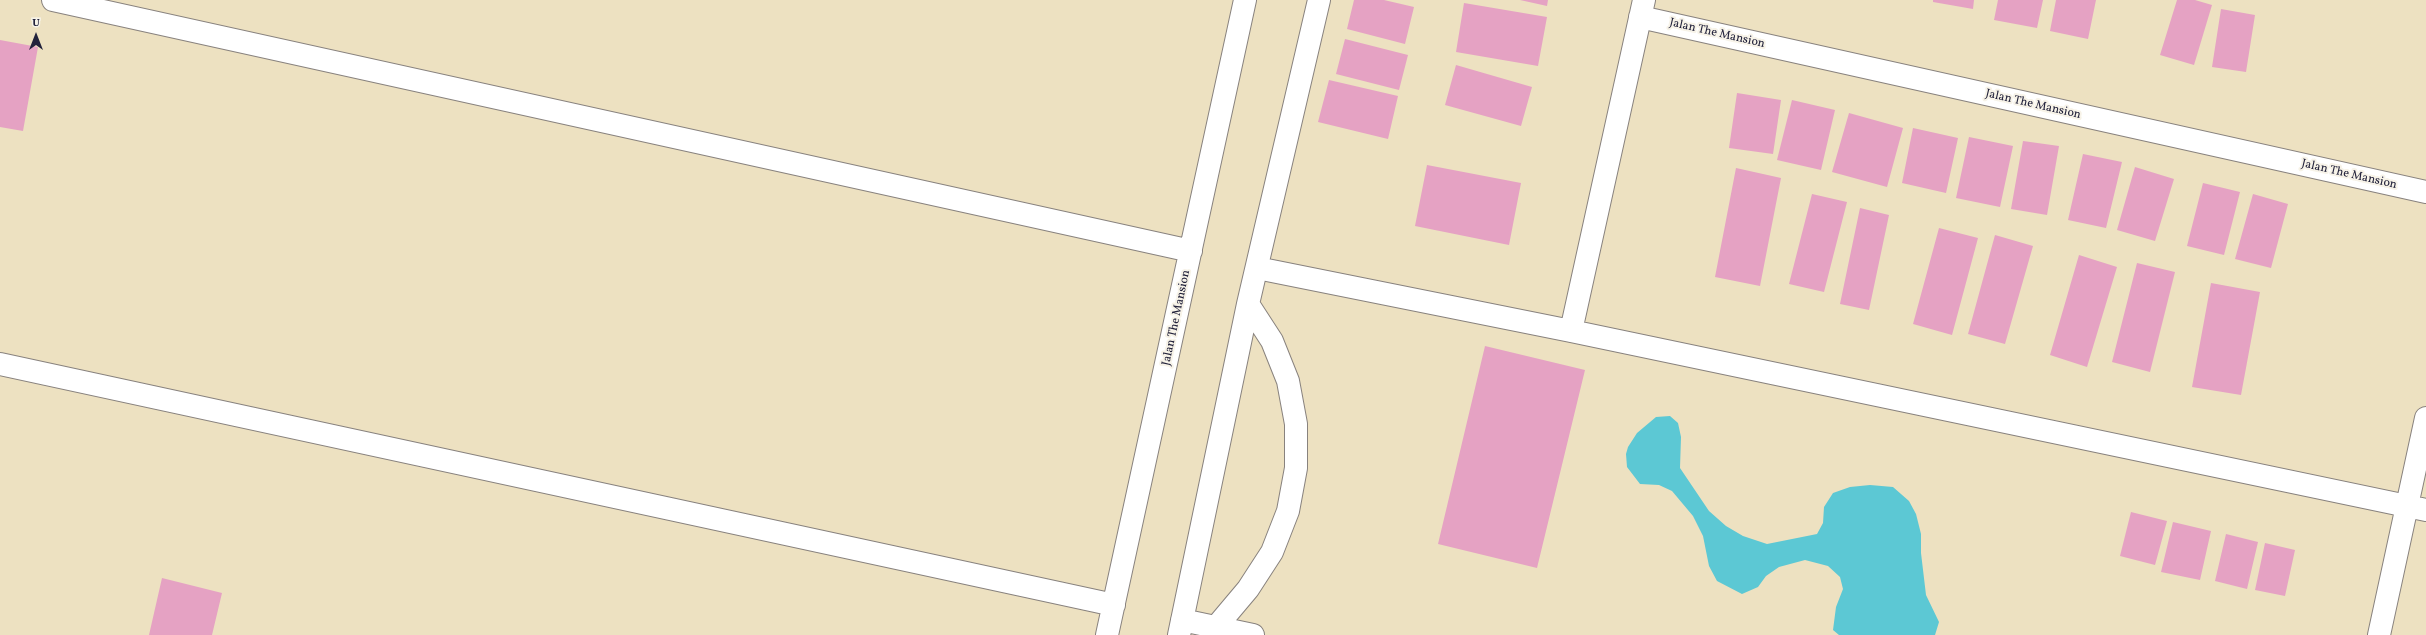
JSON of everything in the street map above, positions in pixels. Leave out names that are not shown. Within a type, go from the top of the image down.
[{"type":"street","points":[[53,0],[1191,251]]},
{"type":"street","name":"Jalan The Mansion","points":[[1107,635],[1245,0]]},
{"type":"street","points":[[1253,635],[1216,627],[1180,627],[1248,304],[1319,0]]},
{"type":"street","name":"Jalan The Mansion","points":[[1571,331],[1642,9],[2426,192]]},
{"type":"street","points":[[1257,268],[1571,331],[2416,508]]},
{"type":"street","points":[[1216,627],[1248,589],[1272,552],[1288,511],[1296,468],[1296,424],[1288,381],[1272,341],[1248,304]]},
{"type":"street","points":[[0,364],[1114,605]]},
{"type":"street","points":[[2379,635],[2416,508],[2426,418]]},
{"type":"water","points":[[1670,416],[1678,423],[1681,437],[1680,468],[1709,511],[1726,526],[1743,536],[1767,544],[1817,534],[1823,523],[1824,507],[1833,493],[1850,487],[1870,485],[1893,487],[1909,501],[1916,514],[1921,534],[1921,553],[1926,595],[1939,622],[1935,635],[1839,635],[1833,630],[1836,607],[1843,589],[1840,577],[1828,566],[1805,560],[1779,567],[1766,576],[1758,587],[1742,594],[1717,581],[1709,566],[1703,536],[1693,516],[1672,491],[1659,485],[1640,484],[1627,467],[1626,454],[1628,447],[1637,433],[1656,417]]},
{"type":"building","points":[[1354,0],[1384,0],[1414,7],[1405,44],[1347,29]]},
{"type":"building","points":[[1520,0],[1548,0],[1547,6]]},
{"type":"building","points":[[1933,0],[1974,0],[1973,9],[1933,2]]},
{"type":"building","points":[[1998,0],[2043,0],[2037,28],[1994,20]]},
{"type":"building","points":[[2056,0],[2096,0],[2088,39],[2050,31]]},
{"type":"building","points":[[2177,0],[2195,0],[2212,5],[2194,65],[2160,55]]},
{"type":"building","points":[[1464,3],[1547,17],[1538,66],[1456,52]]},
{"type":"building","points":[[2221,9],[2255,15],[2246,72],[2212,67]]},
{"type":"building","points":[[1345,39],[1408,55],[1399,90],[1336,74]]},
{"type":"building","points":[[0,40],[38,47],[23,131],[0,127]]},
{"type":"building","points":[[1456,65],[1532,87],[1521,126],[1445,105]]},
{"type":"building","points":[[1329,80],[1398,96],[1388,139],[1318,122]]},
{"type":"building","points":[[1737,93],[1781,100],[1773,154],[1729,148]]},
{"type":"building","points":[[1792,100],[1835,110],[1821,170],[1777,160]]},
{"type":"building","points":[[1849,113],[1903,128],[1887,187],[1832,172]]},
{"type":"building","points":[[1913,128],[1958,138],[1946,193],[1902,183]]},
{"type":"building","points":[[1969,137],[2013,146],[2000,207],[1956,198]]},
{"type":"building","points":[[2023,141],[2059,146],[2047,215],[2011,209]]},
{"type":"building","points":[[2083,154],[2122,162],[2106,228],[2068,220]]},
{"type":"building","points":[[1427,165],[1521,183],[1509,245],[1415,226]]},
{"type":"building","points":[[2135,167],[2174,179],[2155,241],[2117,230]]},
{"type":"building","points":[[1736,168],[1781,178],[1760,286],[1715,277]]},
{"type":"building","points":[[2203,183],[2240,192],[2224,255],[2187,246]]},
{"type":"building","points":[[1812,194],[1847,202],[1824,292],[1789,284]]},
{"type":"building","points":[[2253,194],[2288,204],[2271,268],[2235,259]]},
{"type":"building","points":[[1860,208],[1889,215],[1869,310],[1840,304]]},
{"type":"building","points":[[1939,228],[1978,238],[1952,335],[1913,324]]},
{"type":"building","points":[[1995,235],[2033,246],[2005,344],[1968,334]]},
{"type":"building","points":[[2079,255],[2117,267],[2087,367],[2050,355]]},
{"type":"building","points":[[2137,263],[2175,272],[2150,372],[2112,362]]},
{"type":"building","points":[[2211,283],[2260,292],[2241,395],[2192,387]]},
{"type":"building","points":[[1485,346],[1585,370],[1537,568],[1438,544]]},
{"type":"building","points":[[2131,512],[2167,521],[2155,565],[2120,556]]},
{"type":"building","points":[[2173,522],[2211,531],[2200,580],[2161,572]]},
{"type":"building","points":[[2226,534],[2258,542],[2247,589],[2215,581]]},
{"type":"building","points":[[2265,543],[2295,550],[2285,596],[2255,590]]},
{"type":"building","points":[[162,578],[222,593],[212,635],[149,635]]}]
